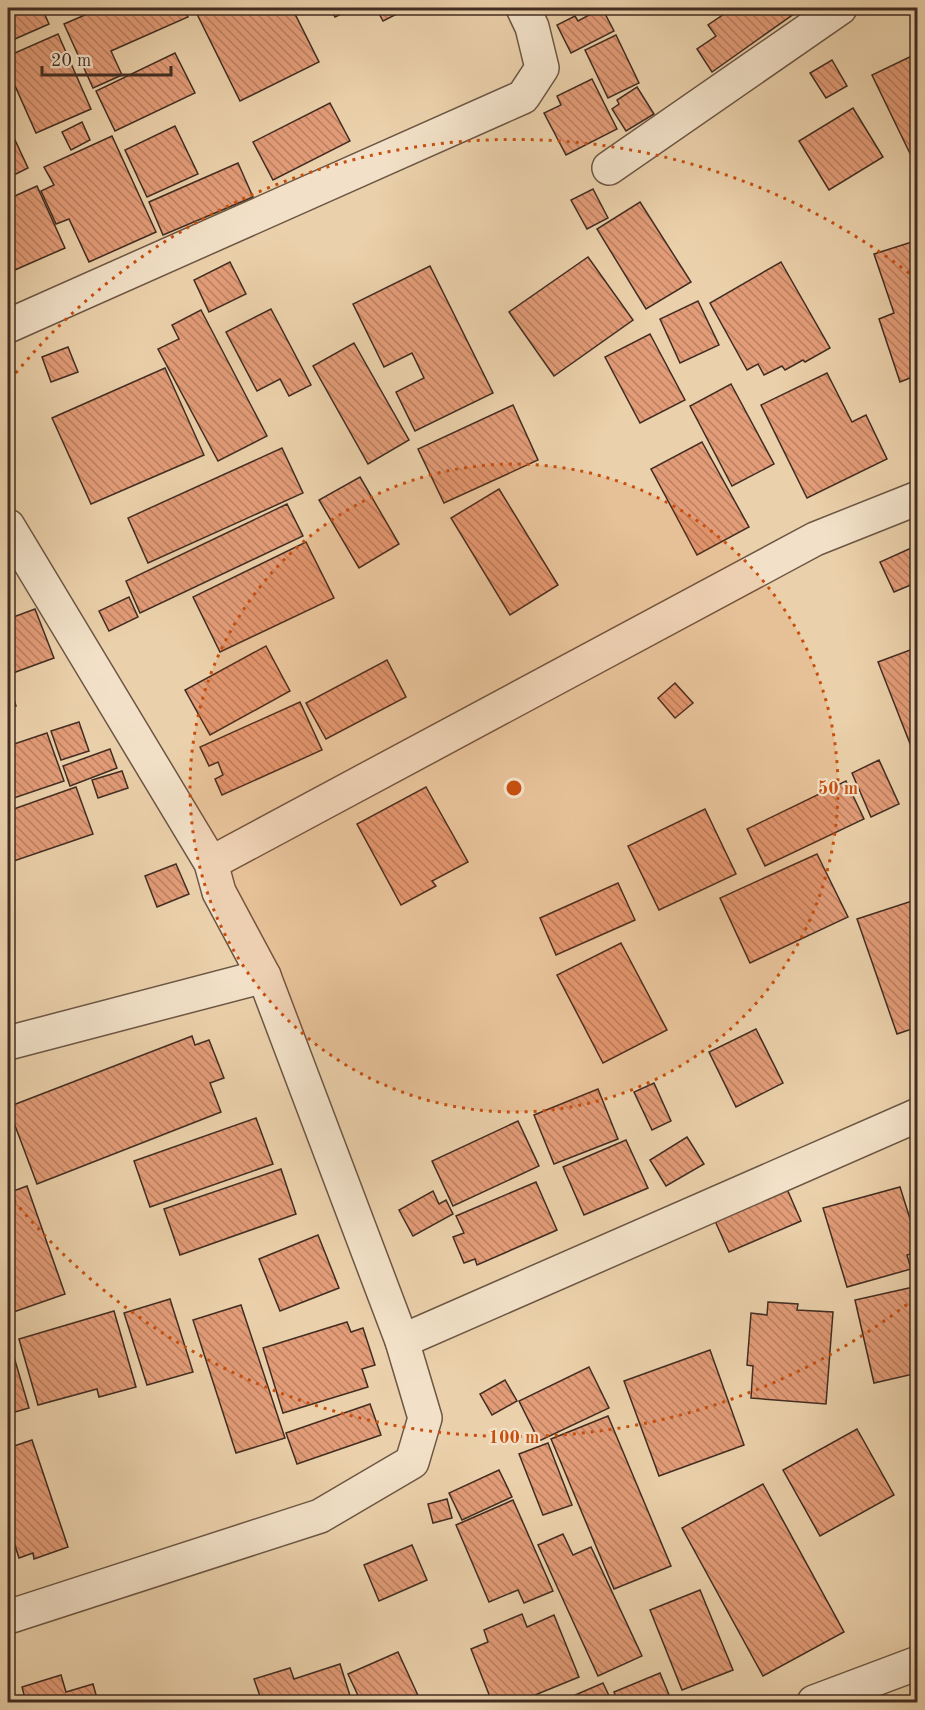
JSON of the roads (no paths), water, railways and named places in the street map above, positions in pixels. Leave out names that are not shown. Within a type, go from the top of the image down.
[{"type":"street","points":[[8,326],[524,97],[542,68],[532,27],[523,8]]},
{"type":"street","points":[[609,168],[840,8]]},
{"type":"street","points":[[211,864],[815,539],[918,498]]},
{"type":"street","points":[[8,526],[211,864],[219,892],[264,976],[402,1341],[425,1418],[412,1462],[320,1516],[8,1617]]},
{"type":"street","points":[[8,1043],[264,976]]},
{"type":"street","points":[[402,1341],[918,1115]]},
{"type":"street","points":[[814,1702],[918,1663]]}]
